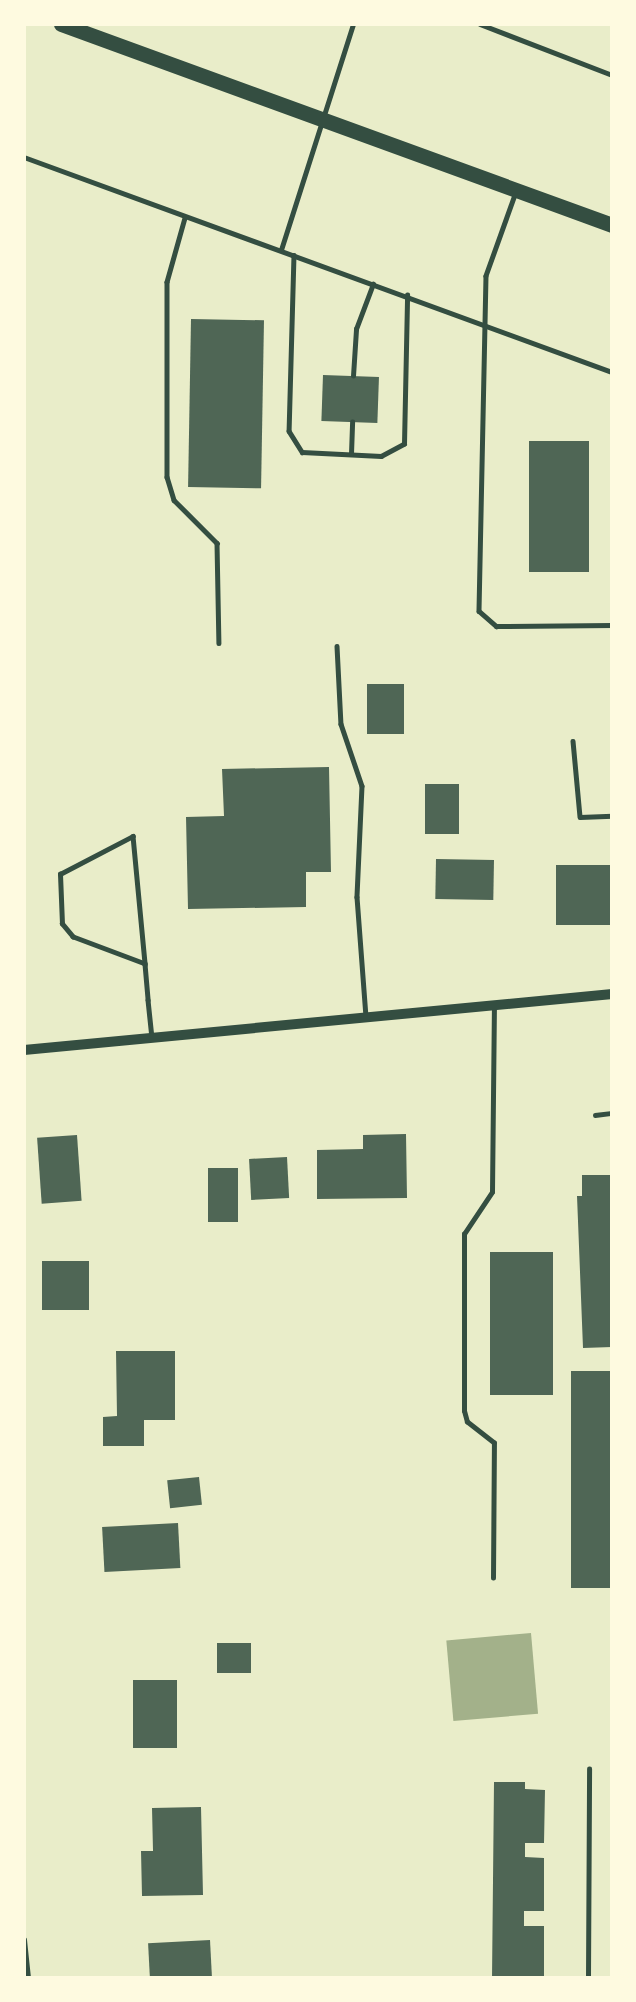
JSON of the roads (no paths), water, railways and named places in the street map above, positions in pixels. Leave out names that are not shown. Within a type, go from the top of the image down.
[{"type":"main road","points":[[70,26],[612,225]]},
{"type":"street","points":[[24,1050],[612,994]]},
{"type":"street","points":[[24,1940],[28,1978]]},
{"type":"lane","points":[[281,250],[325,120],[353,24]]},
{"type":"lane","points":[[480,24],[612,75]]},
{"type":"lane","points":[[24,157],[185,218],[407,295],[612,372]]},
{"type":"lane","points":[[517,190],[490,260],[483,323],[480,611],[496,626],[612,625]]},
{"type":"lane","points":[[185,218],[167,282],[167,477],[174,500],[217,543],[219,644]]},
{"type":"lane","points":[[294,255],[291,440],[308,454],[391,455],[404,444],[407,295]]},
{"type":"lane","points":[[353,376],[356,329],[373,284]]},
{"type":"lane","points":[[351,454],[352,422]]},
{"type":"lane","points":[[338,646],[341,724],[362,786],[357,897],[366,1018]]},
{"type":"lane","points":[[573,741],[580,817],[612,816]]},
{"type":"lane","points":[[145,964],[74,937],[62,924],[58,882],[64,869],[133,836],[152,1038]]},
{"type":"lane","points":[[493,1578],[494,1443],[464,1417],[464,1234],[492,1192],[494,1005]]},
{"type":"lane","points":[[595,1115],[612,1113]]},
{"type":"lane","points":[[588,1978],[589,1769]]}]
